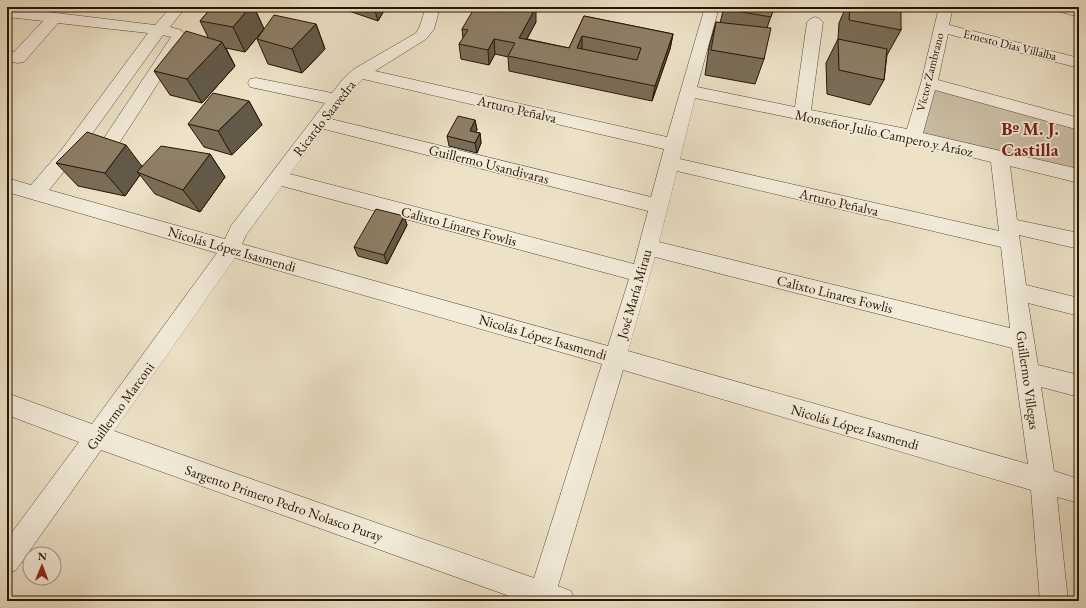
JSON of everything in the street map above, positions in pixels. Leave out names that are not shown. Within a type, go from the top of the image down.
[{"type":"street","points":[[36,192],[68,154],[159,30],[179,7]]},
{"type":"street","name":"Ricardo Saavedra","points":[[230,249],[238,232],[349,83],[360,73],[421,36],[426,29],[434,7]]},
{"type":"street","name":"José María Mirau","points":[[548,599],[648,247],[688,91],[712,7]]},
{"type":"street","name":"Víctor Zambrano","points":[[913,137],[929,83],[946,7]]},
{"type":"street","points":[[1058,7],[1079,12]]},
{"type":"street","points":[[7,12],[159,30],[176,33],[180,37],[106,149],[96,157],[68,154]]},
{"type":"street","points":[[11,61],[55,17]]},
{"type":"street","points":[[802,115],[815,22]]},
{"type":"street","name":"Ernesto Dias Villalba","points":[[941,28],[1079,63]]},
{"type":"street","name":"Arturo Peñalva","points":[[360,73],[672,154],[1008,233],[1079,241]]},
{"type":"street","points":[[256,83],[336,100]]},
{"type":"street","points":[[929,83],[1079,124]]},
{"type":"street","name":"Monseñor Julio Campero y Aráoz","points":[[688,91],[913,137],[1079,176]]},
{"type":"street","name":"Guillermo Usandivaras","points":[[321,122],[658,206]]},
{"type":"street","name":"Guillermo Villegas","points":[[1000,158],[1022,341],[1043,481],[1054,601]]},
{"type":"street","name":"Calixto Linares Fowlis","points":[[278,178],[640,274]]},
{"type":"street","name":"Nicolás López Isasmendi","points":[[7,185],[616,358],[1079,492]]},
{"type":"street","name":"Calixto Linares Fowlis","points":[[648,247],[1022,341]]},
{"type":"street","name":"Guillermo Marconi","points":[[7,561],[230,249]]},
{"type":"street","points":[[1016,291],[1079,307]]},
{"type":"street","points":[[1028,373],[1079,386]]},
{"type":"street","name":"Sargento Primero Pedro Nolasco Puray","points":[[7,404],[548,599]]},
{"type":"shaded area","points":[[929,83],[1079,124],[1079,175],[913,137]]},
{"type":"building","points":[[212,7],[250,7],[233,27],[200,21]]},
{"type":"building","points":[[475,7],[536,7],[519,38],[569,48],[584,16],[673,34],[655,86],[508,56],[515,43],[494,39],[488,50],[459,44],[468,30],[462,29]],"holes":[[[582,36],[641,48],[637,60],[577,48]]]},
{"type":"building","points":[[724,7],[774,7],[771,17],[724,9]]},
{"type":"building","points":[[850,7],[901,8],[901,30],[849,20]]},
{"type":"building","points":[[274,15],[316,24],[292,49],[257,39]]},
{"type":"building","points":[[716,22],[771,28],[764,59],[711,50]]},
{"type":"building","points":[[186,31],[222,42],[187,79],[154,71]]},
{"type":"building","points":[[838,39],[887,49],[884,80],[839,70]]},
{"type":"building","points":[[213,93],[249,101],[218,131],[188,124]]},
{"type":"building","points":[[458,116],[475,120],[470,131],[480,133],[475,143],[447,136]]},
{"type":"building","points":[[87,132],[126,145],[105,173],[56,163]]},
{"type":"building","points":[[161,146],[210,154],[183,190],[137,172]]},
{"type":"building","points":[[376,209],[404,216],[384,255],[354,247]]},
{"type":"district","name":"Bº M. J. Castilla","points":[[1030,138]]}]
